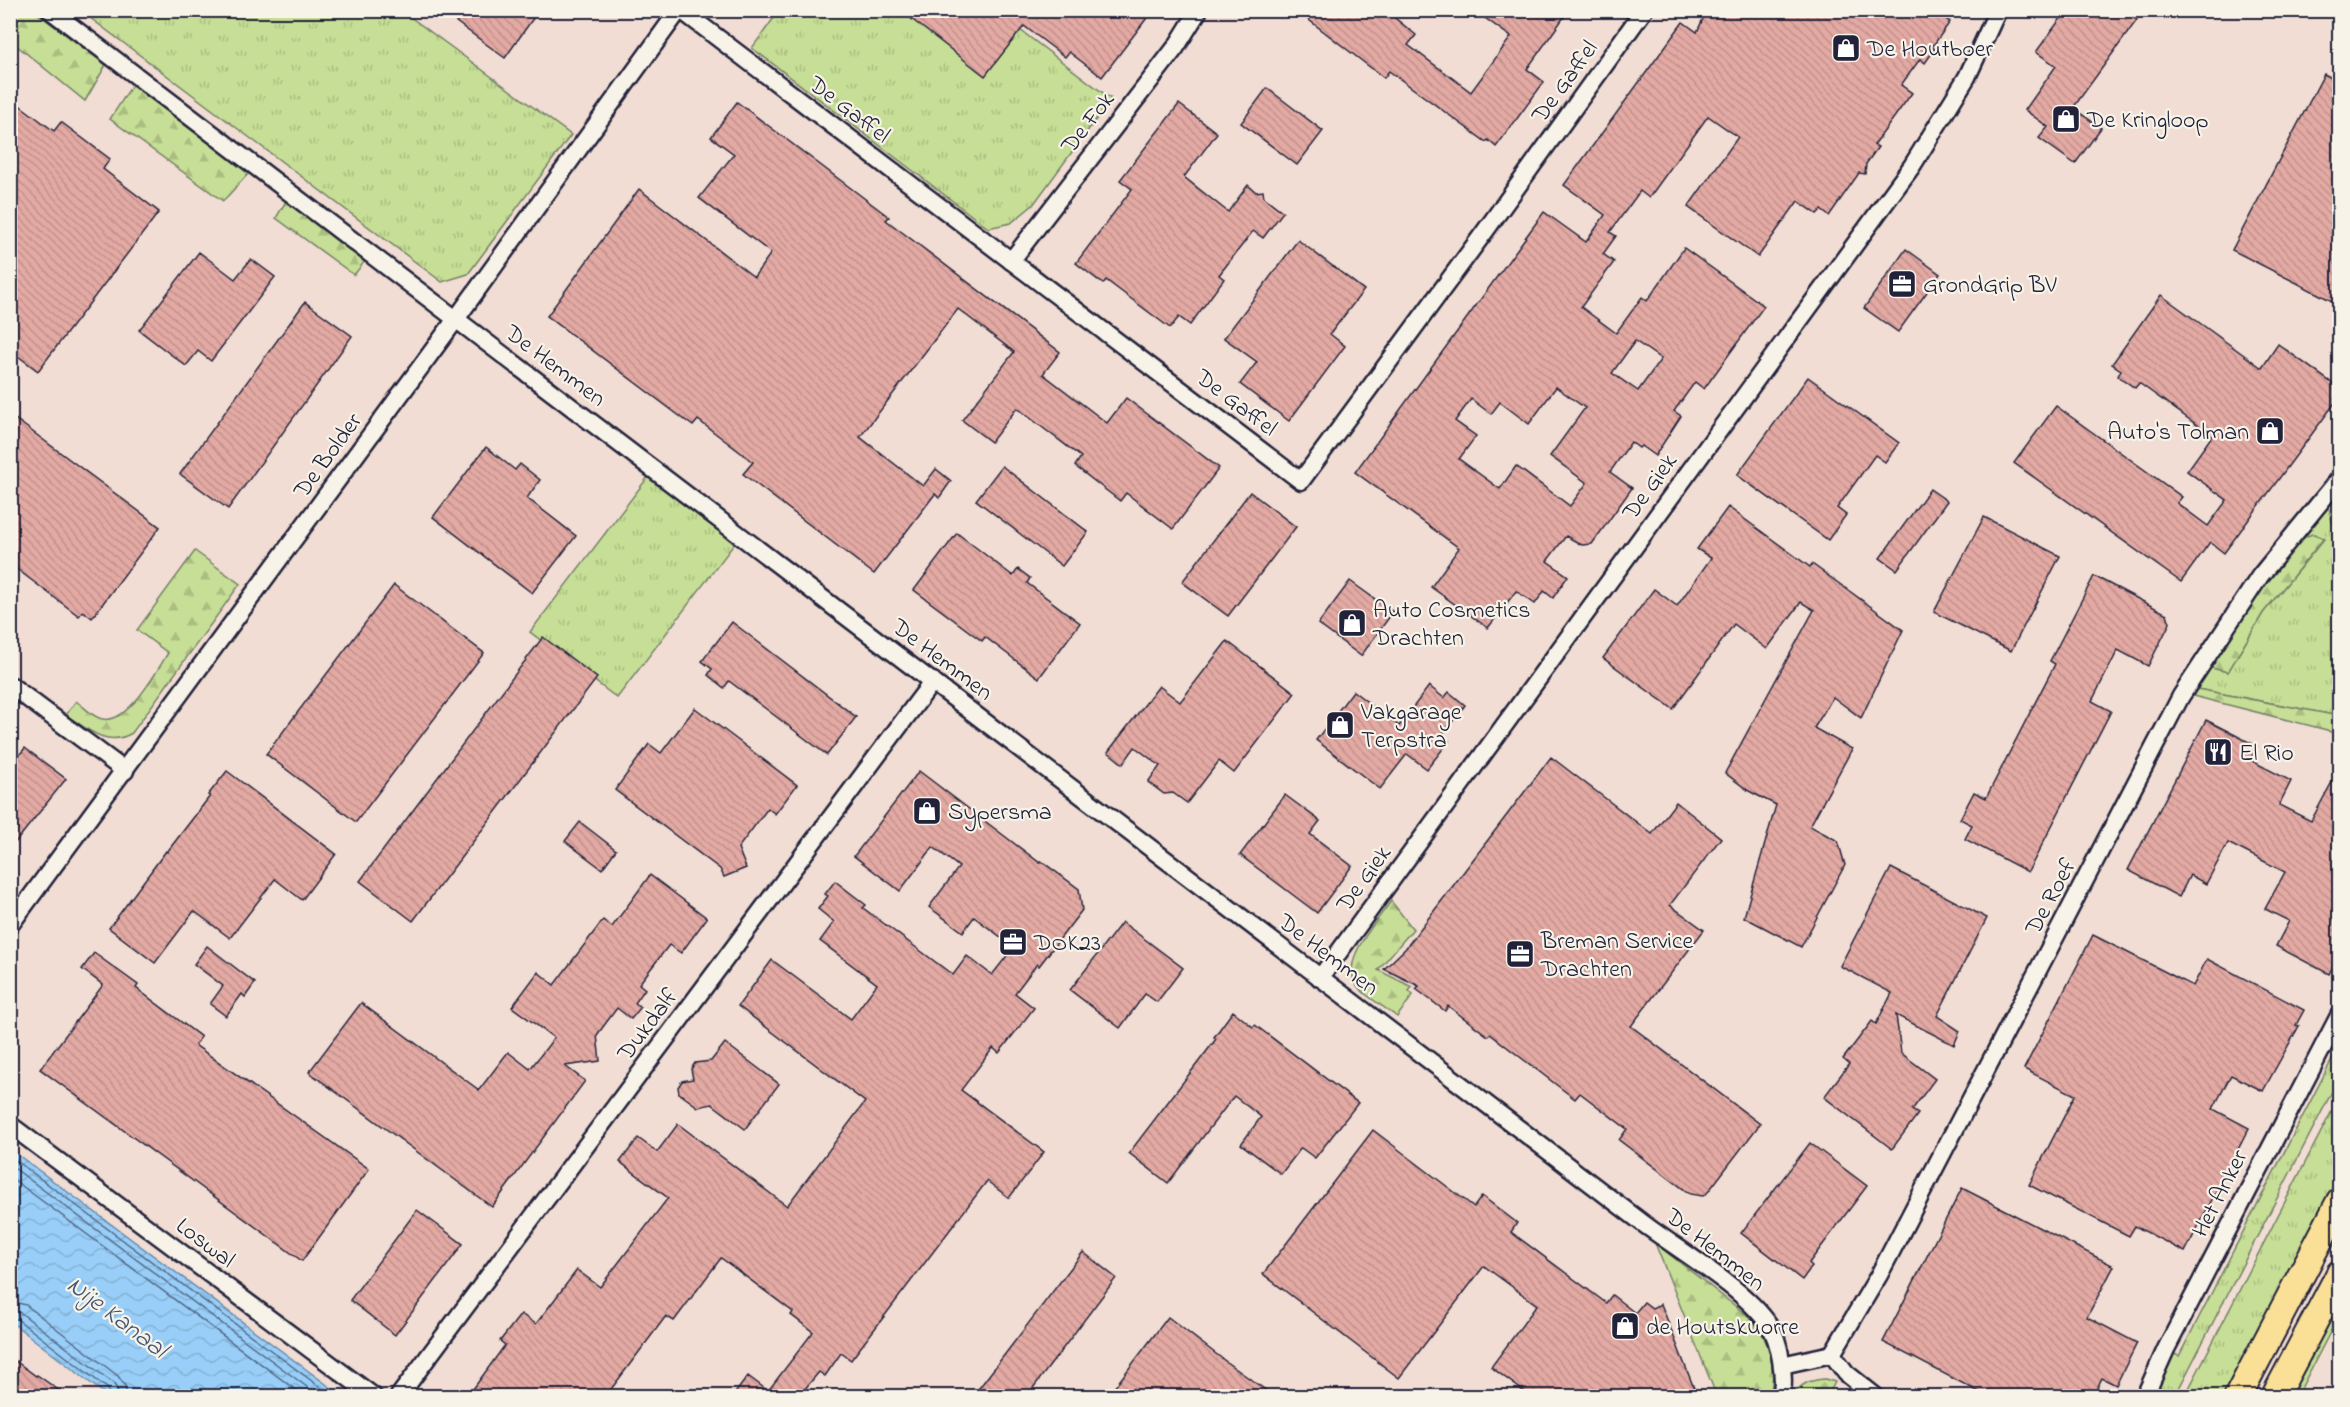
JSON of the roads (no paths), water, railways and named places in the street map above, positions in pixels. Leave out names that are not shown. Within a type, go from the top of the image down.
[{"type":"main road","points":[[2238,1396],[2340,1201]]},
{"type":"main road","points":[[2275,1396],[2340,1273]]},
{"type":"street","name":"De Hemmen","points":[[50,10],[1320,978],[1644,1224],[1743,1296],[1771,1326],[1782,1365],[1784,1387],[1781,1396]]},
{"type":"street","name":"De Bolder","points":[[10,925],[456,319],[680,10]]},
{"type":"street","name":"De Gaffel","points":[[680,10],[1301,480],[1476,244],[1644,10]]},
{"type":"street","name":"De Fok","points":[[1011,261],[1176,47],[1199,10]]},
{"type":"street","name":"De Giek","points":[[1320,978],[1912,166],[1966,77],[1998,10]]},
{"type":"street","name":"De Roef","points":[[1832,1354],[1879,1275],[2181,696],[2260,576],[2340,478]]},
{"type":"street","name":"Dukdalf","points":[[399,1396],[933,681]]},
{"type":"street","points":[[10,685],[125,771]]},
{"type":"street","name":"Het Anker","points":[[2145,1396],[2166,1349],[2340,1014]]},
{"type":"street","name":"Loswal","points":[[10,1125],[373,1396]]},
{"type":"street","points":[[1782,1365],[1832,1354],[1846,1373],[1875,1396]]},
{"type":"water","name":"Nije Kanaal","points":[[10,1149],[342,1396],[108,1396],[97,1388],[11,1322]]},
{"type":"place","name":"De Houtboer","points":[[1846,48]]},
{"type":"place","name":"De Kringloop","points":[[2066,119]]},
{"type":"place","name":"GrondGrip BV","points":[[1902,284]]},
{"type":"place","name":"Auto's Tolman","points":[[2270,431]]},
{"type":"place","name":"Auto Cosmetics Drachten","points":[[1352,623]]},
{"type":"place","name":"Vakgarage Terpstra","points":[[1340,725]]},
{"type":"place","name":"El Rio","points":[[2218,752]]},
{"type":"place","name":"Sypersma","points":[[927,811]]},
{"type":"place","name":"DOK23","points":[[1013,942]]},
{"type":"place","name":"Breman Service Drachten","points":[[1520,954]]},
{"type":"place","name":"de Houtskuorre","points":[[1625,1326]]}]
